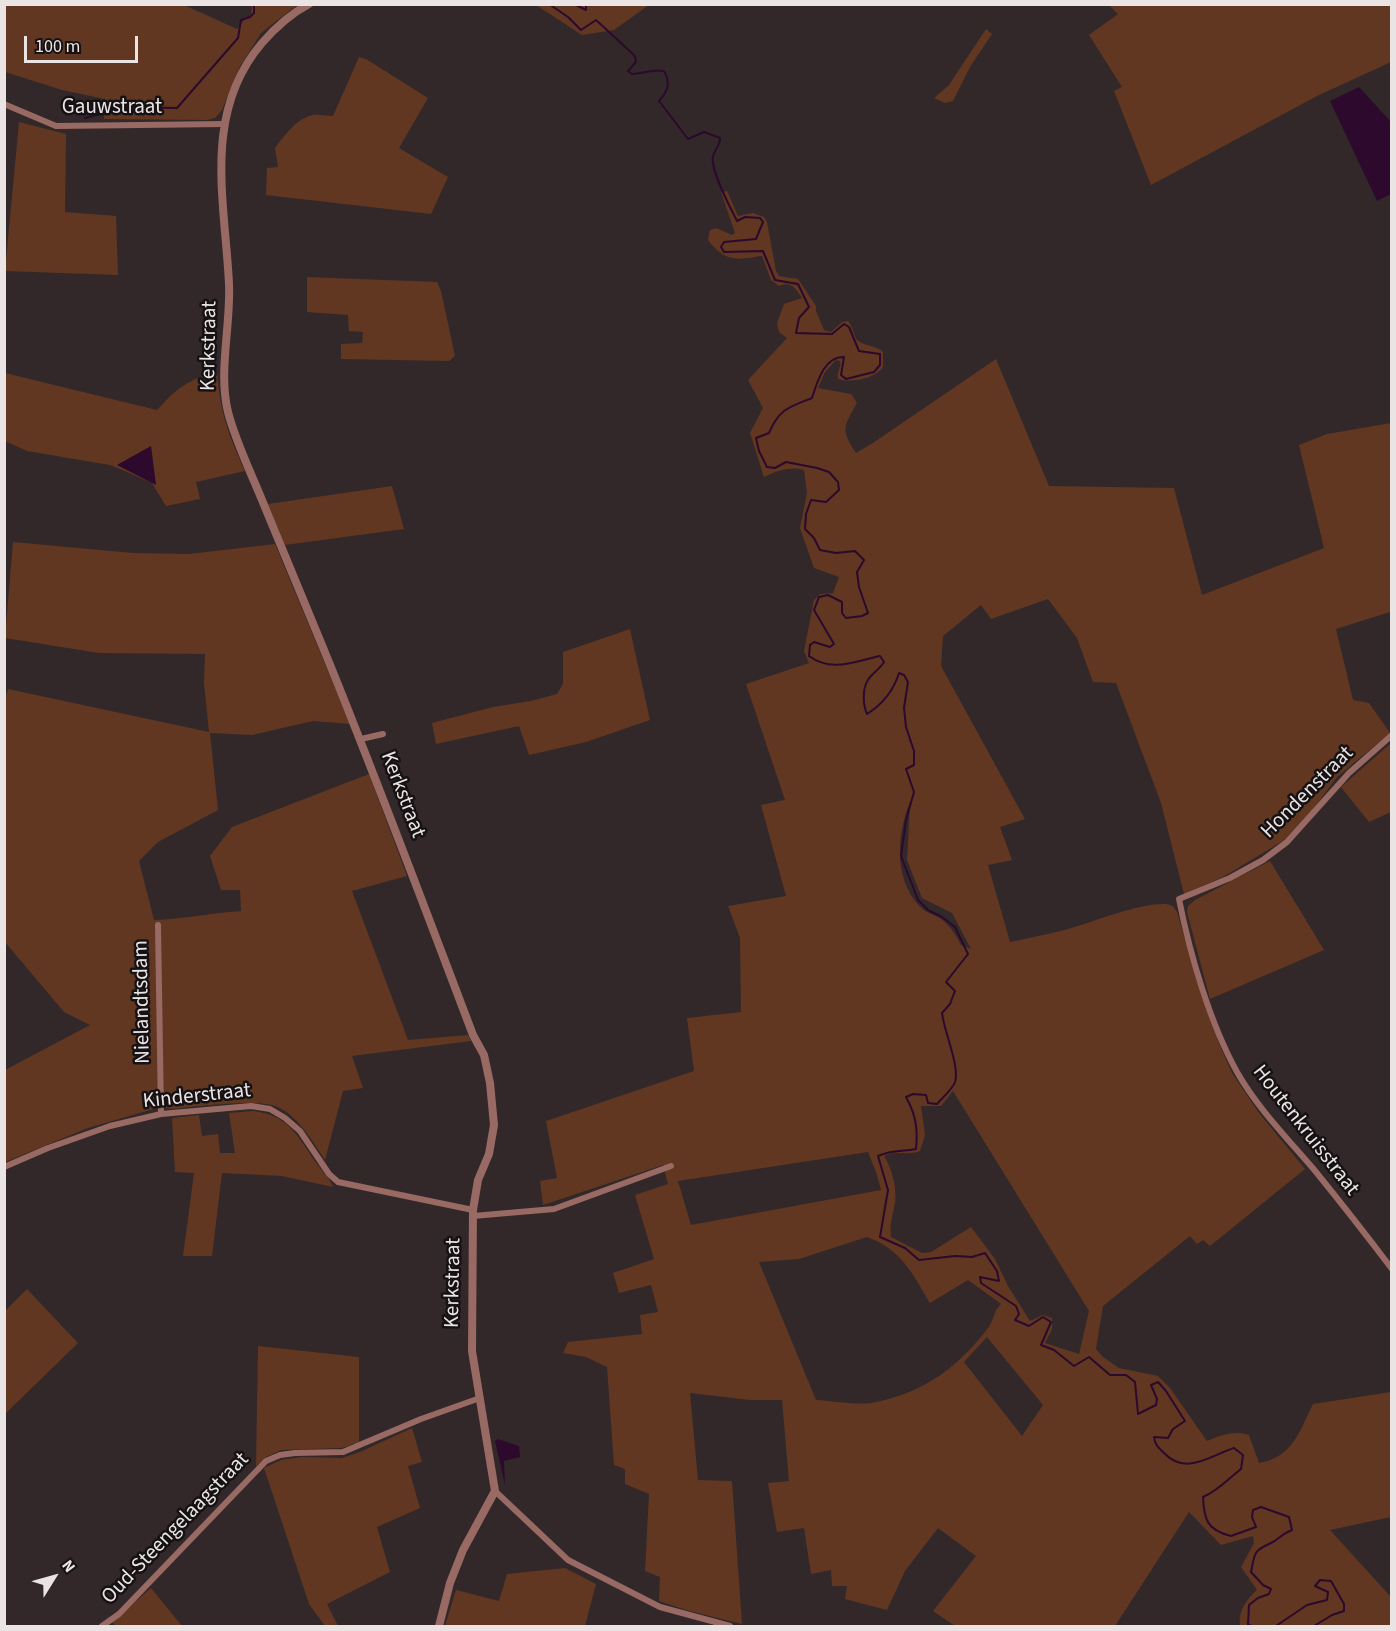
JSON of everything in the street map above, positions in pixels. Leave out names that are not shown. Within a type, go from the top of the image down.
[{"type":"street","name":"Kerkstraat","points":[[309,4],[269,35],[247,63],[232,94],[224,124],[222,207],[229,285],[225,385],[228,412],[361,739],[473,1035],[484,1055],[490,1083],[494,1125],[489,1154],[478,1180],[473,1213],[471,1351],[495,1491]]},
{"type":"street","name":"Gauwstraat","points":[[4,104],[56,126],[224,124]]},
{"type":"street","points":[[361,739],[383,734]]},
{"type":"street","name":"Hondenstraat","points":[[1179,899],[1263,860],[1287,842],[1349,772],[1392,735]]},
{"type":"street","name":"Houtenkruisstraat","points":[[1179,899],[1184,925],[1213,1017],[1237,1072],[1270,1119],[1322,1180],[1392,1269]]},
{"type":"street","name":"Nielandtsdam","points":[[158,925],[161,1114]]},
{"type":"street","name":"Kinderstraat","points":[[4,1167],[48,1148],[110,1126],[161,1114],[251,1106],[270,1109],[300,1131],[329,1174],[338,1182],[473,1213],[554,1209],[672,1166]]},
{"type":"street","name":"Oud-Steengelaagstraat","points":[[102,1626],[119,1614],[266,1461],[280,1455],[295,1453],[343,1452],[421,1419],[480,1398]]},
{"type":"street","points":[[439,1626],[450,1583],[464,1550],[495,1491],[568,1560],[660,1607],[730,1626]]},
{"type":"shaded area","points":[[5,4],[184,5],[237,29],[251,15],[252,5],[297,5],[261,33],[239,68],[222,110],[215,118],[207,120],[104,119],[105,99],[62,90],[5,72]]},
{"type":"shaded area","points":[[536,5],[649,5],[614,30],[582,35]]},
{"type":"shaded area","points":[[1109,5],[1391,5],[1391,62],[1317,96],[1151,185],[1114,91],[1122,87],[1089,35],[1118,14]]},
{"type":"shaded area","points":[[986,29],[992,34],[970,67],[953,101],[945,103],[934,98],[949,85]]},
{"type":"shaded area","points":[[359,57],[366,59],[428,98],[399,148],[448,177],[431,214],[266,195],[267,168],[278,167],[275,148],[291,128],[307,117],[333,116]]},
{"type":"shaded area","points":[[1359,87],[1391,122],[1391,194],[1377,201],[1330,101]]},
{"type":"shaded area","points":[[19,122],[66,134],[65,212],[116,216],[118,275],[5,271]]},
{"type":"shaded area","points":[[727,191],[738,216],[753,213],[764,217],[767,222],[776,271],[779,276],[798,279],[816,306],[824,330],[831,332],[842,322],[848,321],[858,340],[883,352],[883,367],[868,377],[856,380],[838,379],[840,361],[836,360],[825,372],[818,388],[851,394],[857,403],[846,428],[848,438],[856,453],[996,359],[1049,486],[1174,488],[1202,595],[1324,548],[1299,445],[1327,434],[1391,423],[1391,616],[1390,612],[1336,629],[1353,700],[1369,703],[1390,733],[1337,777],[1311,812],[1286,839],[1223,877],[1184,894],[1161,803],[1116,683],[1093,682],[1077,638],[1048,599],[991,619],[981,605],[943,636],[941,666],[1025,819],[1000,827],[1012,860],[988,865],[1010,942],[1061,931],[1154,904],[1173,906],[1177,912],[1198,984],[1232,1073],[1259,1113],[1305,1169],[1210,1246],[1203,1240],[1197,1244],[1190,1236],[1103,1306],[1096,1349],[1119,1368],[1158,1376],[1170,1388],[1207,1441],[1233,1433],[1249,1435],[1259,1463],[1280,1455],[1294,1442],[1313,1404],[1391,1392],[1391,1517],[1330,1530],[1391,1597],[1391,1626],[1240,1626],[1240,1615],[1244,1606],[1257,1590],[1241,1567],[1254,1543],[1253,1536],[1221,1545],[1189,1512],[1115,1626],[955,1626],[933,1611],[976,1556],[938,1528],[905,1571],[887,1610],[845,1599],[847,1586],[832,1586],[831,1570],[811,1574],[804,1528],[777,1532],[768,1483],[789,1481],[782,1400],[750,1400],[690,1393],[698,1480],[732,1481],[742,1624],[659,1601],[660,1577],[645,1571],[649,1494],[625,1484],[625,1469],[614,1465],[607,1367],[586,1357],[563,1353],[568,1342],[642,1334],[640,1315],[658,1312],[651,1285],[619,1293],[613,1273],[654,1259],[635,1195],[668,1184],[663,1165],[543,1205],[540,1181],[557,1178],[546,1121],[694,1071],[687,1018],[741,1012],[740,938],[728,906],[786,896],[761,805],[785,800],[746,684],[809,663],[804,651],[814,600],[820,594],[833,593],[839,577],[814,568],[800,528],[807,493],[804,470],[788,469],[764,477],[750,433],[763,408],[748,380],[787,338],[779,332],[777,323],[784,304],[802,298],[793,286],[787,284],[779,286],[771,280],[762,256],[741,259],[730,257],[720,253],[708,240],[710,230],[716,228],[732,235],[735,233],[721,192]],"holes":[[[910,802],[907,860],[922,898],[952,913],[971,949],[961,945],[942,920],[925,911],[907,888],[900,860],[905,815]],[[953,1091],[1089,1311],[1079,1354],[1045,1343],[1052,1329],[1052,1318],[1043,1315],[1030,1321],[1008,1286],[995,1259],[971,1227],[931,1252],[922,1253],[891,1237],[895,1185],[892,1172],[884,1156],[920,1151],[925,1135],[921,1106],[941,1106]],[[868,1152],[881,1190],[691,1225],[678,1181]],[[867,1237],[879,1242],[898,1256],[930,1303],[968,1280],[1001,1304],[988,1328],[965,1355],[939,1376],[910,1392],[870,1403],[816,1400],[759,1262],[799,1259]],[[987,1337],[1043,1405],[1022,1436],[964,1362]]]},
{"type":"shaded area","points":[[307,277],[437,282],[455,356],[449,361],[341,359],[341,344],[362,343],[363,332],[349,331],[348,315],[307,312]]},
{"type":"shaded area","points":[[217,371],[220,399],[226,422],[245,471],[196,482],[200,499],[166,506],[152,483],[125,471],[110,465],[27,451],[5,441],[5,373],[157,410],[184,386]]},
{"type":"shaded area","points":[[151,446],[156,485],[117,465]]},
{"type":"shaded area","points":[[392,486],[404,529],[285,545],[268,504]]},
{"type":"shaded area","points":[[13,542],[133,553],[189,554],[275,544],[350,724],[313,721],[252,735],[210,733],[218,810],[158,842],[139,861],[154,920],[241,911],[240,890],[221,890],[210,856],[232,827],[369,774],[407,876],[352,891],[408,1040],[468,1035],[471,1041],[352,1056],[363,1088],[343,1091],[325,1160],[300,1125],[280,1108],[258,1103],[243,1103],[170,1109],[166,1108],[164,1095],[158,1094],[157,1108],[88,1128],[5,1162],[5,1070],[90,1025],[64,1012],[5,942],[4,701],[8,689],[209,732],[204,683],[205,654],[99,653],[5,638]]},
{"type":"shaded area","points":[[630,629],[650,720],[586,742],[529,755],[519,726],[436,744],[432,723],[493,707],[557,694],[563,684],[563,652]]},
{"type":"shaded area","points":[[1391,743],[1391,812],[1369,822],[1341,787]]},
{"type":"shaded area","points":[[1270,861],[1324,950],[1210,999],[1187,912],[1188,906],[1195,900]]},
{"type":"shaded area","points":[[253,1111],[274,1117],[289,1127],[333,1187],[282,1176],[222,1173],[212,1256],[183,1256],[194,1173],[175,1172],[172,1118],[199,1115],[202,1136],[218,1134],[220,1153],[235,1153],[229,1113]]},
{"type":"shaded area","points":[[27,1289],[78,1343],[5,1414],[5,1311]]},
{"type":"shaded area","points":[[258,1346],[359,1357],[359,1442],[342,1448],[281,1450],[266,1457],[256,1466]]},
{"type":"shaded area","points":[[412,1428],[422,1462],[408,1466],[420,1508],[377,1527],[390,1572],[327,1604],[338,1626],[325,1626],[309,1604],[264,1468],[281,1460],[302,1457],[342,1458]]},
{"type":"shaded area","points":[[498,1439],[519,1446],[520,1457],[504,1461],[505,1485],[495,1441]]},
{"type":"shaded area","points":[[565,1568],[596,1584],[585,1626],[445,1626],[456,1590],[499,1601],[507,1574]]},
{"type":"shaded area","points":[[151,1588],[182,1626],[116,1626],[112,1622]]},
{"type":"waterway","points":[[85,118],[128,107],[177,108],[238,38],[241,20],[254,13],[254,4]]},
{"type":"waterway","points":[[549,4],[568,17],[581,30],[596,20],[635,56],[636,62],[628,71],[632,74],[664,71],[668,87],[659,101],[688,139],[704,132],[720,138],[713,156],[714,170],[737,221],[745,217],[760,218],[763,222],[756,239],[724,242],[721,247],[724,252],[763,251],[775,280],[798,284],[809,307],[799,318],[796,333],[832,334],[844,324],[849,327],[859,351],[880,354],[880,365],[874,372],[846,379],[841,375],[844,357],[831,361],[822,372],[812,398],[786,410],[777,419],[769,433],[756,438],[759,451],[767,467],[775,468],[786,462],[817,468],[829,472],[838,482],[839,490],[826,502],[811,500],[806,514],[805,529],[814,538],[820,550],[836,553],[855,551],[864,560],[857,572],[859,587],[868,613],[846,618],[842,613],[842,602],[828,595],[819,597],[814,610],[834,644],[830,647],[814,642],[810,645],[809,656],[826,664],[835,665],[880,656],[884,662],[870,678],[864,692],[867,714],[887,697],[899,673],[904,675],[908,682],[904,708],[906,727],[914,751],[914,765],[906,769],[914,792],[906,820],[901,856],[918,900],[928,910],[955,927],[968,954],[946,982],[955,991],[950,1004],[942,1013],[954,1058],[955,1082],[937,1104],[928,1103],[926,1095],[913,1094],[906,1097],[916,1122],[916,1149],[878,1156],[888,1190],[880,1237],[905,1248],[919,1260],[955,1256],[972,1257],[985,1253],[997,1271],[999,1281],[980,1277],[981,1283],[1016,1306],[1019,1314],[1015,1320],[1029,1326],[1043,1317],[1051,1322],[1041,1345],[1054,1350],[1074,1366],[1089,1357],[1110,1375],[1126,1375],[1135,1382],[1138,1414],[1156,1405],[1157,1399],[1151,1385],[1158,1382],[1185,1421],[1173,1429],[1168,1438],[1154,1437],[1157,1446],[1172,1460],[1189,1464],[1234,1448],[1243,1455],[1241,1469],[1203,1497],[1204,1512],[1208,1523],[1217,1531],[1231,1536],[1256,1527],[1252,1517],[1253,1510],[1261,1507],[1289,1517],[1292,1530],[1261,1548],[1254,1557],[1251,1572],[1263,1585],[1271,1589],[1269,1594],[1249,1605],[1248,1625],[1253,1626]]},
{"type":"waterway","points":[[574,4],[586,10],[586,4]]},
{"type":"waterway","points":[[1276,1626],[1307,1605],[1327,1600],[1328,1592],[1315,1586],[1320,1580],[1331,1581],[1344,1604],[1344,1611],[1314,1626]]}]
